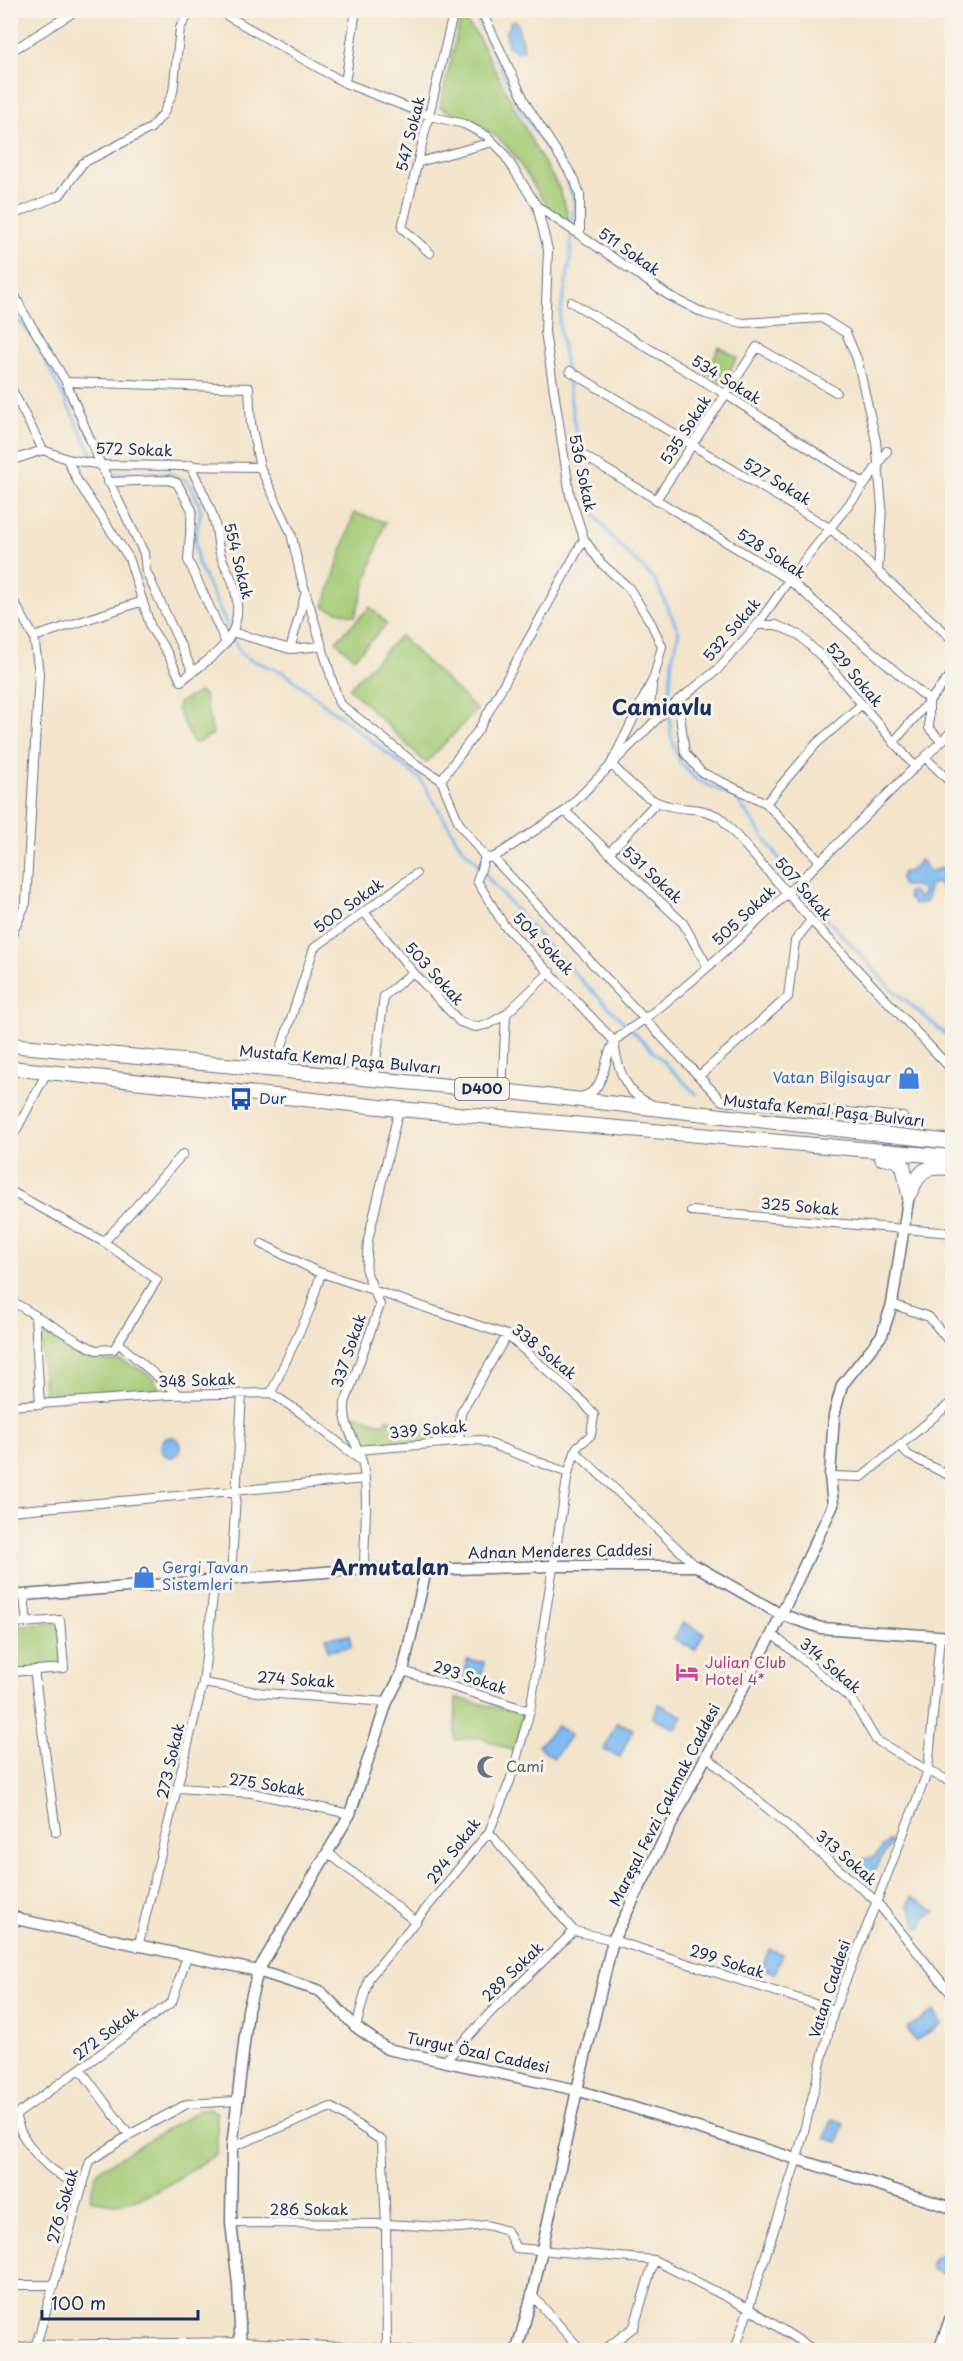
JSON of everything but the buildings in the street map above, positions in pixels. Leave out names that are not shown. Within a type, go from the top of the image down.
[{"type":"highway","name":"Mustafa Kemal Paşa Bulvarı","points":[[10,1045],[502,1091],[951,1141]]},
{"type":"highway","name":"D400","points":[[10,1068],[399,1109],[952,1157]]},
{"type":"highway","points":[[766,1142],[894,1159],[903,1165],[909,1194]]},
{"type":"highway","points":[[909,1194],[919,1174],[929,1167],[952,1168]]},
{"type":"street","points":[[10,52],[77,10]]},
{"type":"street","points":[[10,216],[60,195],[83,163],[151,128],[163,114],[172,92],[180,28],[191,10]]},
{"type":"street","points":[[345,83],[356,10]]},
{"type":"street","name":"547 Sokak","points":[[430,253],[402,228],[454,10]]},
{"type":"street","points":[[481,10],[527,106],[575,180],[580,196],[575,230]]},
{"type":"street","name":"511 Sokak","points":[[218,11],[345,83],[430,116],[464,124],[493,142],[502,151],[537,206],[668,296],[705,314],[743,323],[822,318],[846,333],[857,359],[876,441],[882,507],[878,571]]},
{"type":"street","points":[[419,162],[493,142]]},
{"type":"street","name":"536 Sokak","points":[[537,206],[548,250],[545,332],[570,495],[584,539],[601,563],[629,588],[651,623],[662,646],[654,677]]},
{"type":"street","points":[[10,285],[22,310],[66,382],[100,465],[144,553],[146,571],[193,672],[181,681],[151,628],[129,558],[78,482],[68,459]]},
{"type":"street","name":"534 Sokak","points":[[571,302],[725,394],[865,484]]},
{"type":"street","name":"535 Sokak","points":[[657,498],[757,347],[836,392]]},
{"type":"street","name":"527 Sokak","points":[[570,371],[831,529],[952,639]]},
{"type":"street","points":[[66,382],[249,388],[250,424],[260,467],[291,532],[306,593],[339,702],[413,762],[441,780],[459,823],[722,1101],[903,1117]]},
{"type":"street","points":[[10,386],[43,450],[10,461]]},
{"type":"street","name":"572 Sokak","points":[[43,450],[68,459],[100,465],[260,467]]},
{"type":"street","name":"532 Sokak","points":[[489,857],[565,811],[663,713],[717,670],[758,625],[789,580],[865,484],[887,451]]},
{"type":"street","name":"528 Sokak","points":[[581,454],[789,580],[929,700]]},
{"type":"street","name":"554 Sokak","points":[[190,465],[215,523],[220,554],[233,583],[237,600],[236,620],[220,653],[204,661],[193,672]]},
{"type":"street","points":[[108,482],[168,480],[177,483],[192,510],[188,560],[226,643]]},
{"type":"street","points":[[441,780],[479,729],[584,539]]},
{"type":"street","points":[[290,649],[306,593]]},
{"type":"street","points":[[10,595],[34,637],[39,673],[26,903],[10,939]]},
{"type":"street","points":[[34,637],[142,601]]},
{"type":"street","name":"529 Sokak","points":[[758,625],[776,626],[799,635],[821,656],[915,767]]},
{"type":"street","points":[[232,632],[290,649],[322,646]]},
{"type":"street","points":[[893,743],[952,674]]},
{"type":"street","points":[[654,677],[650,706],[655,713],[663,713]]},
{"type":"street","points":[[611,764],[654,677]]},
{"type":"street","points":[[678,700],[685,753],[690,760],[701,772],[765,803],[820,861]]},
{"type":"street","points":[[929,700],[929,728],[941,741]]},
{"type":"street","points":[[765,803],[817,744],[861,705]]},
{"type":"street","name":"505 Sokak","points":[[614,1041],[644,1020],[708,967],[789,892],[952,730]]},
{"type":"street","points":[[925,757],[952,784]]},
{"type":"street","name":"507 Sokak","points":[[611,764],[656,802],[669,807],[702,808],[720,817],[789,892],[811,920],[952,1070]]},
{"type":"street","points":[[609,853],[656,802]]},
{"type":"street","name":"531 Sokak","points":[[565,811],[683,923],[708,967]]},
{"type":"street","name":"504 Sokak","points":[[489,857],[477,882],[504,925],[614,1041]]},
{"type":"street","name":"500 Sokak","points":[[274,1070],[314,948],[416,874]]},
{"type":"street","name":"503 Sokak","points":[[364,912],[413,972],[460,1022],[475,1027],[489,1024],[506,1014],[550,972]]},
{"type":"street","points":[[699,1076],[788,997],[795,941],[811,920]]},
{"type":"street","points":[[374,1078],[384,996],[413,972]]},
{"type":"street","points":[[502,1091],[506,1014]]},
{"type":"street","points":[[570,1099],[587,1096],[600,1084],[607,1054],[614,1041]]},
{"type":"street","points":[[614,1041],[616,1057],[630,1089],[647,1103],[670,1111]]},
{"type":"street","points":[[10,1143],[47,1072]]},
{"type":"street","name":"337 Sokak","points":[[364,1569],[365,1479],[362,1461],[344,1420],[345,1403],[380,1305],[366,1271],[368,1240],[399,1109]]},
{"type":"street","points":[[104,1242],[183,1154]]},
{"type":"street","points":[[10,1191],[104,1242],[157,1280],[114,1349],[96,1350],[10,1300]]},
{"type":"street","name":"Mareşal Fevzi Çakmak Caddesi","points":[[517,2350],[532,2295],[576,2090],[613,1940],[706,1756],[772,1634],[833,1505],[830,1476],[834,1415],[842,1385],[882,1335],[892,1304],[906,1230],[909,1194]]},
{"type":"street","name":"325 Sokak","points":[[691,1211],[952,1233]]},
{"type":"street","name":"338 Sokak","points":[[262,1244],[321,1273],[374,1288],[507,1335],[583,1402],[594,1415],[591,1435],[576,1452],[568,1473],[552,1566]]},
{"type":"street","points":[[321,1273],[310,1309],[271,1393],[301,1413],[362,1461]]},
{"type":"street","points":[[892,1304],[929,1317],[952,1345]]},
{"type":"street","points":[[35,1315],[40,1405]]},
{"type":"street","points":[[459,1442],[461,1413],[507,1335]]},
{"type":"street","points":[[118,1343],[178,1395]]},
{"type":"street","name":"348 Sokak","points":[[10,1406],[178,1395],[271,1393]]},
{"type":"street","points":[[231,1578],[242,1394]]},
{"type":"street","points":[[830,1476],[862,1477],[952,1402]]},
{"type":"street","name":"339 Sokak","points":[[357,1450],[480,1440],[568,1473]]},
{"type":"street","points":[[900,1446],[908,1455],[952,1477]]},
{"type":"street","points":[[576,1452],[696,1566]]},
{"type":"street","points":[[10,1511],[365,1479]]},
{"type":"street","name":"294 Sokak","points":[[356,2027],[369,1978],[489,1832],[510,1781],[530,1711],[552,1566]]},
{"type":"street","name":"Adnan Menderes Caddesi","points":[[10,1596],[364,1569],[696,1566],[780,1614],[821,1628],[952,1637]]},
{"type":"street","points":[[241,2346],[231,2223],[232,2147],[248,2010],[258,1971],[350,1814],[387,1702],[403,1671],[426,1570]]},
{"type":"street","name":"273 Sokak","points":[[138,1947],[203,1683],[215,1579]]},
{"type":"street","points":[[24,1595],[27,1623]]},
{"type":"street","points":[[10,1624],[60,1620],[64,1668],[10,1672]]},
{"type":"street","name":"314 Sokak","points":[[772,1634],[853,1701],[876,1740],[928,1771],[952,1782]]},
{"type":"street","name":"Vatan Caddesi","points":[[735,2350],[797,2159],[834,2010],[875,1900],[928,1771],[940,1636]]},
{"type":"street","points":[[34,1670],[56,1832]]},
{"type":"street","name":"293 Sokak","points":[[403,1671],[530,1711]]},
{"type":"street","name":"274 Sokak","points":[[203,1683],[264,1693],[387,1702]]},
{"type":"street","name":"313 Sokak","points":[[706,1756],[875,1900],[952,1995]]},
{"type":"street","name":"275 Sokak","points":[[179,1788],[252,1792],[350,1814]]},
{"type":"street","points":[[489,1832],[574,1931],[613,1940]]},
{"type":"street","points":[[327,1852],[416,1922]]},
{"type":"street","name":"Turgut Özal Caddesi","points":[[14,1920],[258,1971],[320,1991],[356,2027],[387,2049],[576,2090],[952,2208]]},
{"type":"street","name":"289 Sokak","points":[[445,2061],[492,2011],[574,1931]]},
{"type":"street","name":"299 Sokak","points":[[613,1940],[834,2010]]},
{"type":"street","name":"272 Sokak","points":[[13,2112],[81,2070],[172,2002],[187,1956]]},
{"type":"street","points":[[81,2070],[129,2135]]},
{"type":"street","name":"276 Sokak","points":[[36,2345],[90,2161],[129,2135],[187,2104],[237,2101]]},
{"type":"street","points":[[232,2147],[331,2107],[382,2141],[386,2224],[387,2350]]},
{"type":"street","points":[[13,2112],[21,2133],[53,2173],[81,2186]]},
{"type":"street","name":"286 Sokak","points":[[231,2223],[386,2224],[459,2228],[487,2225],[507,2231],[516,2248],[542,2248]]},
{"type":"street","points":[[542,2248],[654,2260],[750,2309],[814,2350]]},
{"type":"street","points":[[604,2350],[634,2327],[654,2260]]},
{"type":"street","points":[[10,2285],[54,2285]]},
{"type":"street","points":[[532,2295],[581,2350]]},
{"type":"street","points":[[939,2350],[952,2318]]},
{"type":"street","points":[[11,2350],[36,2345],[411,2350]]},
{"type":"green space","points":[[461,16],[477,35],[537,151],[559,188],[568,214],[569,229],[548,206],[502,141],[484,128],[440,107]]},
{"type":"green space","points":[[719,347],[737,357],[724,382],[706,373]]},
{"type":"green space","points":[[354,513],[385,522],[355,616],[324,607]]},
{"type":"green space","points":[[370,607],[387,624],[354,658],[336,641]]},
{"type":"green space","points":[[400,636],[477,710],[426,763],[349,688]]},
{"type":"green space","points":[[199,692],[204,695],[213,734],[197,743],[193,742],[177,709],[178,703]]},
{"type":"green space","points":[[40,1333],[107,1361],[121,1361],[138,1368],[154,1378],[159,1390],[44,1395]]},
{"type":"green space","points":[[354,1414],[384,1424],[386,1419],[424,1428],[458,1424],[457,1440],[365,1446],[354,1439],[350,1424]]},
{"type":"green space","points":[[59,1622],[63,1666],[11,1671],[11,1627]]},
{"type":"green space","points":[[456,1698],[525,1714],[514,1751],[479,1737],[455,1740]]},
{"type":"green space","points":[[210,2109],[217,2112],[217,2154],[172,2182],[140,2198],[107,2203],[90,2199],[95,2176],[102,2168],[199,2110]]},
{"type":"water","points":[[516,20],[524,50],[516,52],[514,48],[508,47],[506,31],[510,27],[510,22]]},
{"type":"water","points":[[921,860],[930,872],[941,868],[947,869],[952,878],[946,886],[934,883],[929,886],[927,902],[915,905],[908,898],[908,892],[913,891],[919,899],[924,892],[917,886],[903,886],[900,879],[903,872],[909,872]]},
{"type":"water","points":[[167,1437],[175,1437],[181,1443],[181,1451],[175,1457],[167,1457],[161,1451],[161,1443]]},
{"type":"water","points":[[683,1622],[704,1633],[695,1650],[674,1639]]},
{"type":"water","points":[[350,1635],[351,1647],[328,1651],[326,1638]]},
{"type":"water","points":[[467,1660],[484,1662],[481,1683],[464,1681]]},
{"type":"water","points":[[659,1704],[683,1716],[676,1729],[652,1718]]},
{"type":"water","points":[[617,1722],[633,1729],[620,1757],[604,1750]]},
{"type":"water","points":[[557,1726],[571,1735],[554,1758],[538,1746]]},
{"type":"water","points":[[889,1840],[891,1843],[873,1872],[861,1868],[860,1863],[874,1857]]},
{"type":"water","points":[[911,1897],[936,1911],[924,1918],[922,1928],[916,1927],[914,1914],[908,1906]]},
{"type":"water","points":[[769,1949],[782,1954],[775,1973],[762,1968]]},
{"type":"water","points":[[934,2011],[942,2024],[915,2041],[907,2028]]},
{"type":"water","points":[[832,2119],[844,2123],[838,2142],[825,2138]]},
{"type":"water","points":[[940,2255],[946,2258],[949,2264],[946,2270],[940,2273],[934,2270],[931,2264],[934,2258]]},
{"type":"waterway","points":[[473,10],[521,110],[566,178],[574,200],[570,261],[559,323],[584,485],[593,512],[614,540],[655,580],[679,632],[672,660],[669,698],[671,737],[680,762],[695,779],[736,798],[805,895],[890,987],[952,1040]]},
{"type":"waterway","points":[[10,305],[15,316],[36,342],[95,460]]},
{"type":"waterway","points":[[107,470],[111,474],[169,473],[187,481],[196,496],[201,511],[195,540],[198,563],[239,651],[249,659],[285,673],[420,779],[462,848],[494,885],[552,951],[696,1094]]},
{"type":"place","name":"Vatan Bilgisayar","points":[[909,1078]]},
{"type":"place","name":"Dur","points":[[241,1099]]},
{"type":"place","name":"Gergi Tavan Sistemleri","points":[[144,1577]]},
{"type":"place","name":"Julian Club Hotel 4*","points":[[687,1672]]},
{"type":"place","name":"Cami","points":[[488,1767]]},
{"type":"district","name":"Camiavlu","points":[[662,708]]},
{"type":"district","name":"Armutalan","points":[[390,1568]]}]
